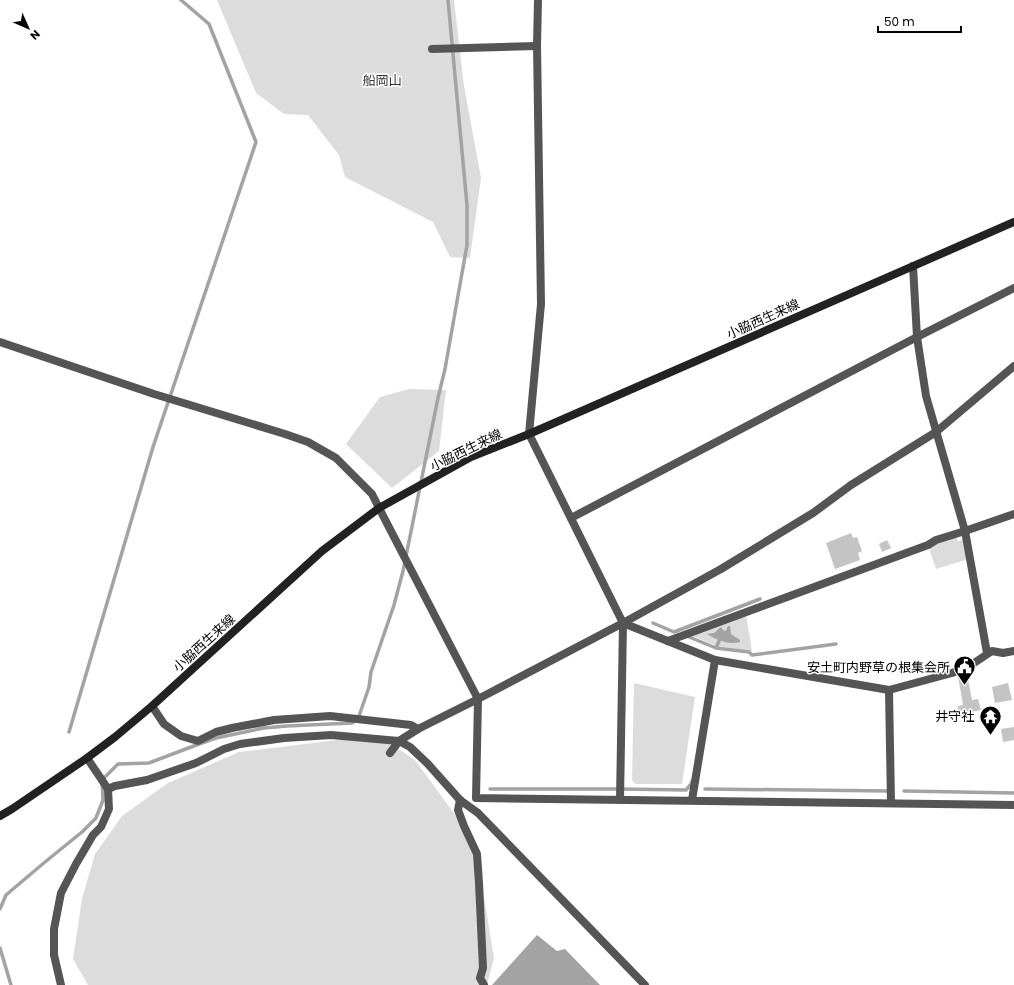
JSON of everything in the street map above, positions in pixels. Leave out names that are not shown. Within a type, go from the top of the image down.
[{"type":"main road","name":"小脇西生来線","points":[[0,816],[87,758],[115,737],[152,706],[322,551],[379,508],[471,457],[529,434],[1014,222]]},
{"type":"street","points":[[538,0],[537,46],[541,304],[529,434],[623,623],[620,800]]},
{"type":"street","points":[[432,49],[537,46]]},
{"type":"street","points":[[913,266],[917,337],[926,396],[965,531],[987,653]]},
{"type":"street","points":[[571,518],[917,337],[1014,288]]},
{"type":"street","points":[[0,342],[154,394],[285,434],[308,442],[336,458],[372,494],[478,699],[476,798]]},
{"type":"street","points":[[390,753],[399,741],[418,729],[623,623],[721,569],[813,513],[851,485],[936,432],[1014,366]]},
{"type":"street","points":[[668,641],[928,545],[936,540],[1014,514]]},
{"type":"street","points":[[623,623],[715,660],[889,690],[952,673],[971,665],[992,651],[1003,653],[1014,650]]},
{"type":"street","points":[[692,800],[715,660]]},
{"type":"street","points":[[889,690],[890,803]]},
{"type":"street","points":[[152,706],[164,724],[181,736],[198,740],[216,732],[274,720],[330,716],[411,725],[418,729]]},
{"type":"street","points":[[108,789],[115,786],[147,780],[196,763],[224,749],[240,744],[284,738],[331,735],[399,741],[410,747],[428,764],[460,800],[478,813],[644,985]]},
{"type":"street","points":[[61,985],[54,955],[54,929],[61,893],[76,864],[93,836],[101,827],[110,809],[108,789],[87,758]]},
{"type":"street","points":[[460,800],[476,798],[1014,805]]},
{"type":"street","points":[[460,800],[458,810],[477,854],[480,883],[483,968],[480,978],[484,985]]},
{"type":"green space","name":"船岡山","points":[[217,0],[454,0],[464,86],[481,178],[470,258],[450,257],[433,222],[345,177],[339,155],[308,115],[284,114],[256,93]]},
{"type":"green space","points":[[409,389],[446,390],[439,451],[392,488],[346,444],[380,397]]},
{"type":"green space","points":[[956,536],[958,541],[966,539],[972,558],[936,569],[928,545]]},
{"type":"green space","points":[[746,615],[752,651],[717,646],[690,635]]},
{"type":"green space","points":[[634,683],[695,697],[682,784],[635,784],[632,780]]},
{"type":"green space","points":[[378,735],[415,760],[475,842],[494,958],[487,985],[88,985],[73,959],[82,899],[95,854],[122,816],[168,783],[239,752]]},
{"type":"shaded area","points":[[728,626],[730,626],[731,634],[740,640],[740,642],[731,643],[707,634],[714,633],[721,627],[726,631]]},
{"type":"shaded area","points":[[537,935],[557,951],[565,949],[600,985],[492,985]]},
{"type":"building","points":[[851,533],[853,538],[857,537],[862,551],[858,553],[860,560],[835,569],[826,543]]},
{"type":"building","points":[[887,540],[891,548],[882,552],[879,544]]},
{"type":"building","name":"安土町内野草の根集会所","points":[[967,674],[972,700],[978,699],[981,710],[959,714],[958,706],[963,705],[958,676]]},
{"type":"building","points":[[1008,683],[1012,700],[995,703],[992,687]]},
{"type":"building","points":[[1014,727],[1014,740],[1003,742],[1001,729]]},
{"type":"waterway","points":[[69,732],[153,447],[256,142],[209,24],[181,0]]},
{"type":"waterway","points":[[0,909],[6,895],[82,832],[96,818],[103,800],[102,780],[118,764],[149,763],[216,738],[264,728],[352,723],[358,719],[369,687],[371,672],[394,605],[403,571],[445,369],[467,245],[467,205],[448,0]]},
{"type":"waterway","points":[[653,623],[674,632],[760,599]]},
{"type":"waterway","points":[[689,637],[716,648],[749,652],[752,655],[836,644]]},
{"type":"waterway","points":[[716,648],[719,641]]},
{"type":"waterway","points":[[490,789],[686,790],[692,781]]},
{"type":"waterway","points":[[705,789],[890,791]]},
{"type":"waterway","points":[[904,791],[1014,793]]},
{"type":"waterway","points":[[0,948],[11,985]]},
{"type":"place","name":"安土町内野草の根集会所","points":[[965,686]]},
{"type":"place","name":"井守社","points":[[990,736]]}]
